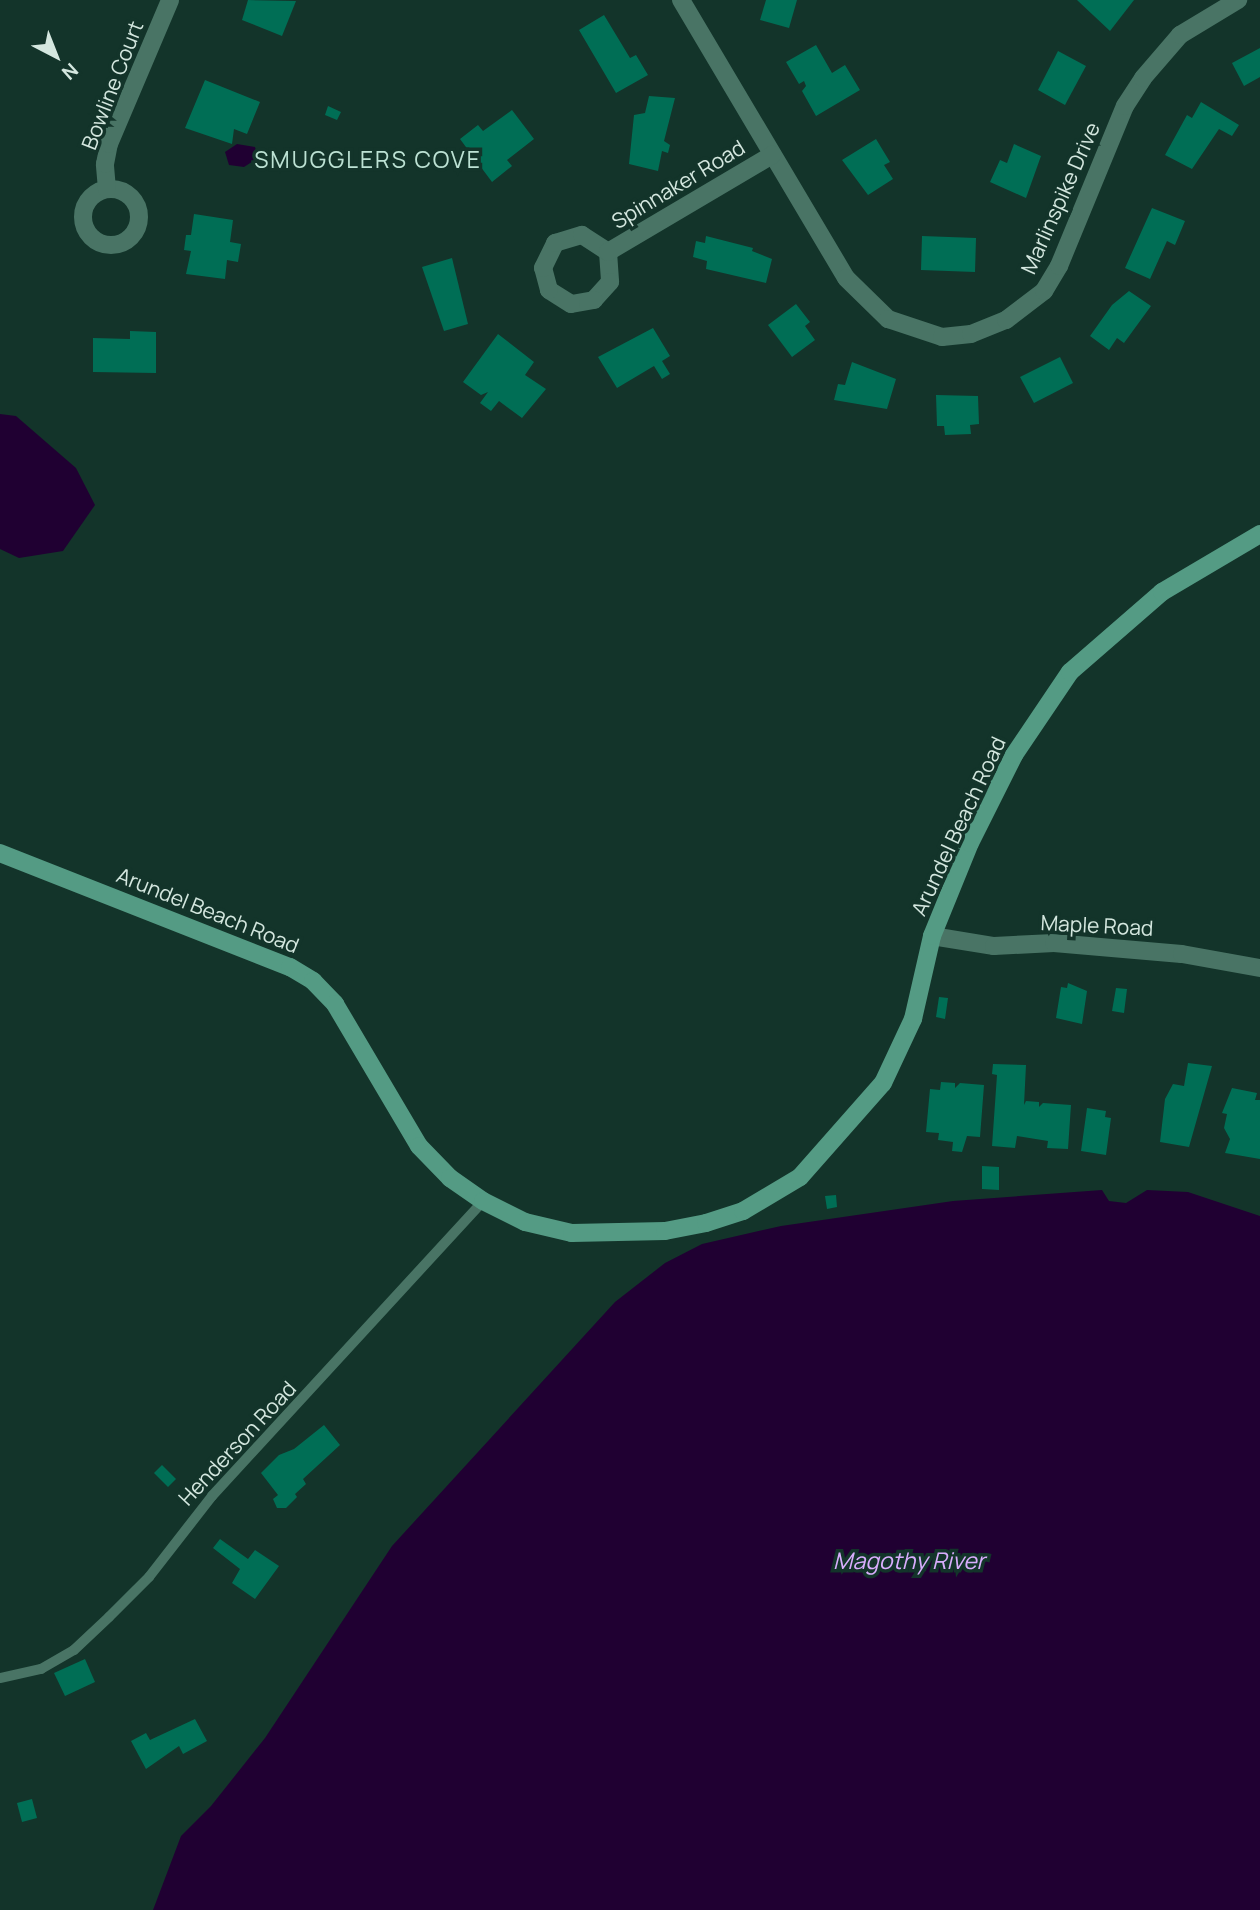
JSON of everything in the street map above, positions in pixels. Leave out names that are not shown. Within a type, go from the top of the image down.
[{"type":"street","name":"Bowline Court","points":[[107,188],[109,144],[170,0]]},
{"type":"street","name":"Marlinspike Drive","points":[[681,0],[846,278],[866,302],[913,330],[942,337],[971,334],[1006,320],[1044,291],[1059,266],[1125,106],[1143,78],[1180,35],[1238,0]]},
{"type":"street","name":"Spinnaker Road","points":[[608,252],[772,155]]},
{"type":"street","name":"Arundel Beach Road","points":[[0,853],[290,967],[313,981],[335,1004],[419,1146],[450,1178],[483,1201],[525,1222],[572,1233],[620,1234],[706,1223],[773,1196],[800,1177],[843,1133],[883,1083],[913,1020],[932,936],[1014,755],[1070,672],[1162,592],[1260,534]]},
{"type":"street","name":"Maple Road","points":[[932,936],[994,946],[1054,943],[1182,954],[1260,968]]},
{"type":"lane","name":"Henderson Road","points":[[0,1678],[41,1669],[74,1650],[109,1617],[149,1577],[212,1496],[483,1201]]},
{"type":"water","points":[[237,144],[255,147],[258,158],[244,167],[229,165],[225,152]]},
{"type":"water","points":[[0,414],[16,416],[76,468],[95,505],[63,551],[19,558],[0,549]]},
{"type":"water","name":"Magothy River","points":[[1102,1190],[1109,1201],[1126,1203],[1147,1190],[1188,1192],[1260,1216],[1260,1910],[153,1910],[181,1836],[211,1806],[265,1738],[392,1546],[615,1302],[665,1263],[702,1244],[781,1226],[953,1201]]},
{"type":"building","points":[[248,0],[296,1],[282,36],[242,20]]},
{"type":"building","points":[[766,0],[797,0],[789,28],[760,20]]},
{"type":"building","points":[[1077,0],[1134,0],[1110,31]]},
{"type":"building","points":[[604,15],[630,58],[636,55],[648,75],[616,93],[579,30]]},
{"type":"building","points":[[816,45],[832,73],[845,65],[860,90],[816,116],[802,91],[806,86],[804,81],[799,84],[786,62]]},
{"type":"building","points":[[1260,48],[1260,77],[1244,86],[1232,63]]},
{"type":"building","points":[[1058,51],[1086,66],[1065,105],[1038,90]]},
{"type":"building","points":[[205,80],[260,102],[247,134],[234,129],[232,144],[185,128]]},
{"type":"building","points":[[649,96],[675,98],[664,141],[670,145],[668,153],[662,151],[658,171],[629,164],[634,115],[645,113]]},
{"type":"building","points":[[1201,102],[1239,125],[1232,136],[1219,129],[1192,169],[1165,155],[1187,115],[1192,118]]},
{"type":"building","points":[[328,106],[341,112],[337,120],[325,115]]},
{"type":"building","points":[[512,110],[534,139],[507,160],[512,166],[492,182],[460,139],[478,125],[483,131]]},
{"type":"building","points":[[876,139],[890,162],[884,165],[893,179],[868,195],[842,160]]},
{"type":"building","points":[[1014,144],[1041,156],[1026,198],[990,182],[1000,160],[1007,163]]},
{"type":"building","points":[[1152,208],[1185,221],[1175,245],[1167,241],[1150,279],[1125,268]]},
{"type":"building","points":[[194,214],[233,220],[230,242],[241,244],[238,262],[227,260],[225,279],[186,274],[191,251],[184,250],[186,235],[191,235]]},
{"type":"building","points":[[706,236],[753,248],[752,251],[772,259],[766,283],[706,269],[707,261],[693,257],[696,241],[705,243]]},
{"type":"building","points":[[922,236],[976,238],[975,272],[921,270]]},
{"type":"building","points":[[452,258],[468,324],[444,331],[422,267]]},
{"type":"building","points":[[1129,291],[1151,306],[1124,343],[1117,338],[1109,350],[1090,336],[1112,305]]},
{"type":"building","points":[[796,304],[810,322],[805,326],[815,340],[792,357],[768,325]]},
{"type":"building","points":[[653,328],[670,356],[662,361],[670,374],[662,379],[654,366],[617,388],[598,357]]},
{"type":"building","points":[[130,331],[156,332],[156,373],[93,372],[93,338],[130,339]]},
{"type":"building","points":[[498,334],[534,362],[525,375],[546,389],[522,418],[499,401],[491,411],[480,403],[488,392],[481,395],[463,382]]},
{"type":"building","points":[[1060,357],[1073,383],[1034,403],[1020,377]]},
{"type":"building","points":[[852,362],[896,379],[887,409],[834,400],[838,384],[845,385]]},
{"type":"building","points":[[936,395],[978,396],[979,424],[970,425],[971,434],[945,435],[944,426],[937,426]]},
{"type":"building","points":[[1068,983],[1087,991],[1082,1024],[1056,1018],[1061,987],[1067,988]]},
{"type":"building","points":[[1116,988],[1127,989],[1124,1013],[1112,1011]]},
{"type":"building","points":[[939,997],[948,998],[945,1019],[936,1017]]},
{"type":"building","points":[[1188,1063],[1212,1066],[1189,1147],[1160,1142],[1165,1099],[1173,1084],[1184,1086]]},
{"type":"building","points":[[993,1064],[1026,1065],[1024,1105],[1026,1101],[1039,1102],[1039,1107],[1043,1103],[1071,1105],[1068,1149],[1047,1148],[1048,1141],[1017,1136],[1015,1148],[992,1146],[997,1075],[992,1074]]},
{"type":"building","points":[[941,1082],[955,1083],[955,1088],[960,1083],[984,1085],[980,1137],[967,1136],[962,1152],[952,1151],[953,1142],[938,1140],[939,1133],[926,1132],[930,1089],[940,1090]]},
{"type":"building","points":[[1232,1088],[1257,1093],[1255,1100],[1260,1100],[1260,1159],[1225,1153],[1230,1139],[1224,1128],[1227,1114],[1222,1113]]},
{"type":"building","points":[[1087,1108],[1106,1111],[1105,1117],[1111,1118],[1106,1155],[1081,1151]]},
{"type":"building","points":[[982,1166],[999,1167],[999,1190],[982,1189]]},
{"type":"building","points":[[836,1195],[837,1207],[827,1209],[825,1196]]},
{"type":"building","points":[[324,1425],[340,1445],[303,1479],[306,1484],[286,1508],[277,1508],[273,1499],[278,1495],[261,1473],[279,1455],[294,1449]]},
{"type":"building","points":[[162,1465],[176,1479],[168,1487],[154,1473]]},
{"type":"building","points":[[220,1539],[248,1559],[255,1550],[279,1566],[255,1599],[232,1583],[240,1569],[213,1548]]},
{"type":"building","points":[[85,1659],[95,1682],[65,1696],[54,1673]]},
{"type":"building","points":[[195,1719],[207,1741],[183,1754],[179,1746],[146,1769],[131,1741],[146,1733],[150,1740]]},
{"type":"building","points":[[32,1799],[37,1818],[22,1822],[17,1803]]},
{"type":"district","name":"SMUGGLERS COVE","points":[[368,159]]}]
